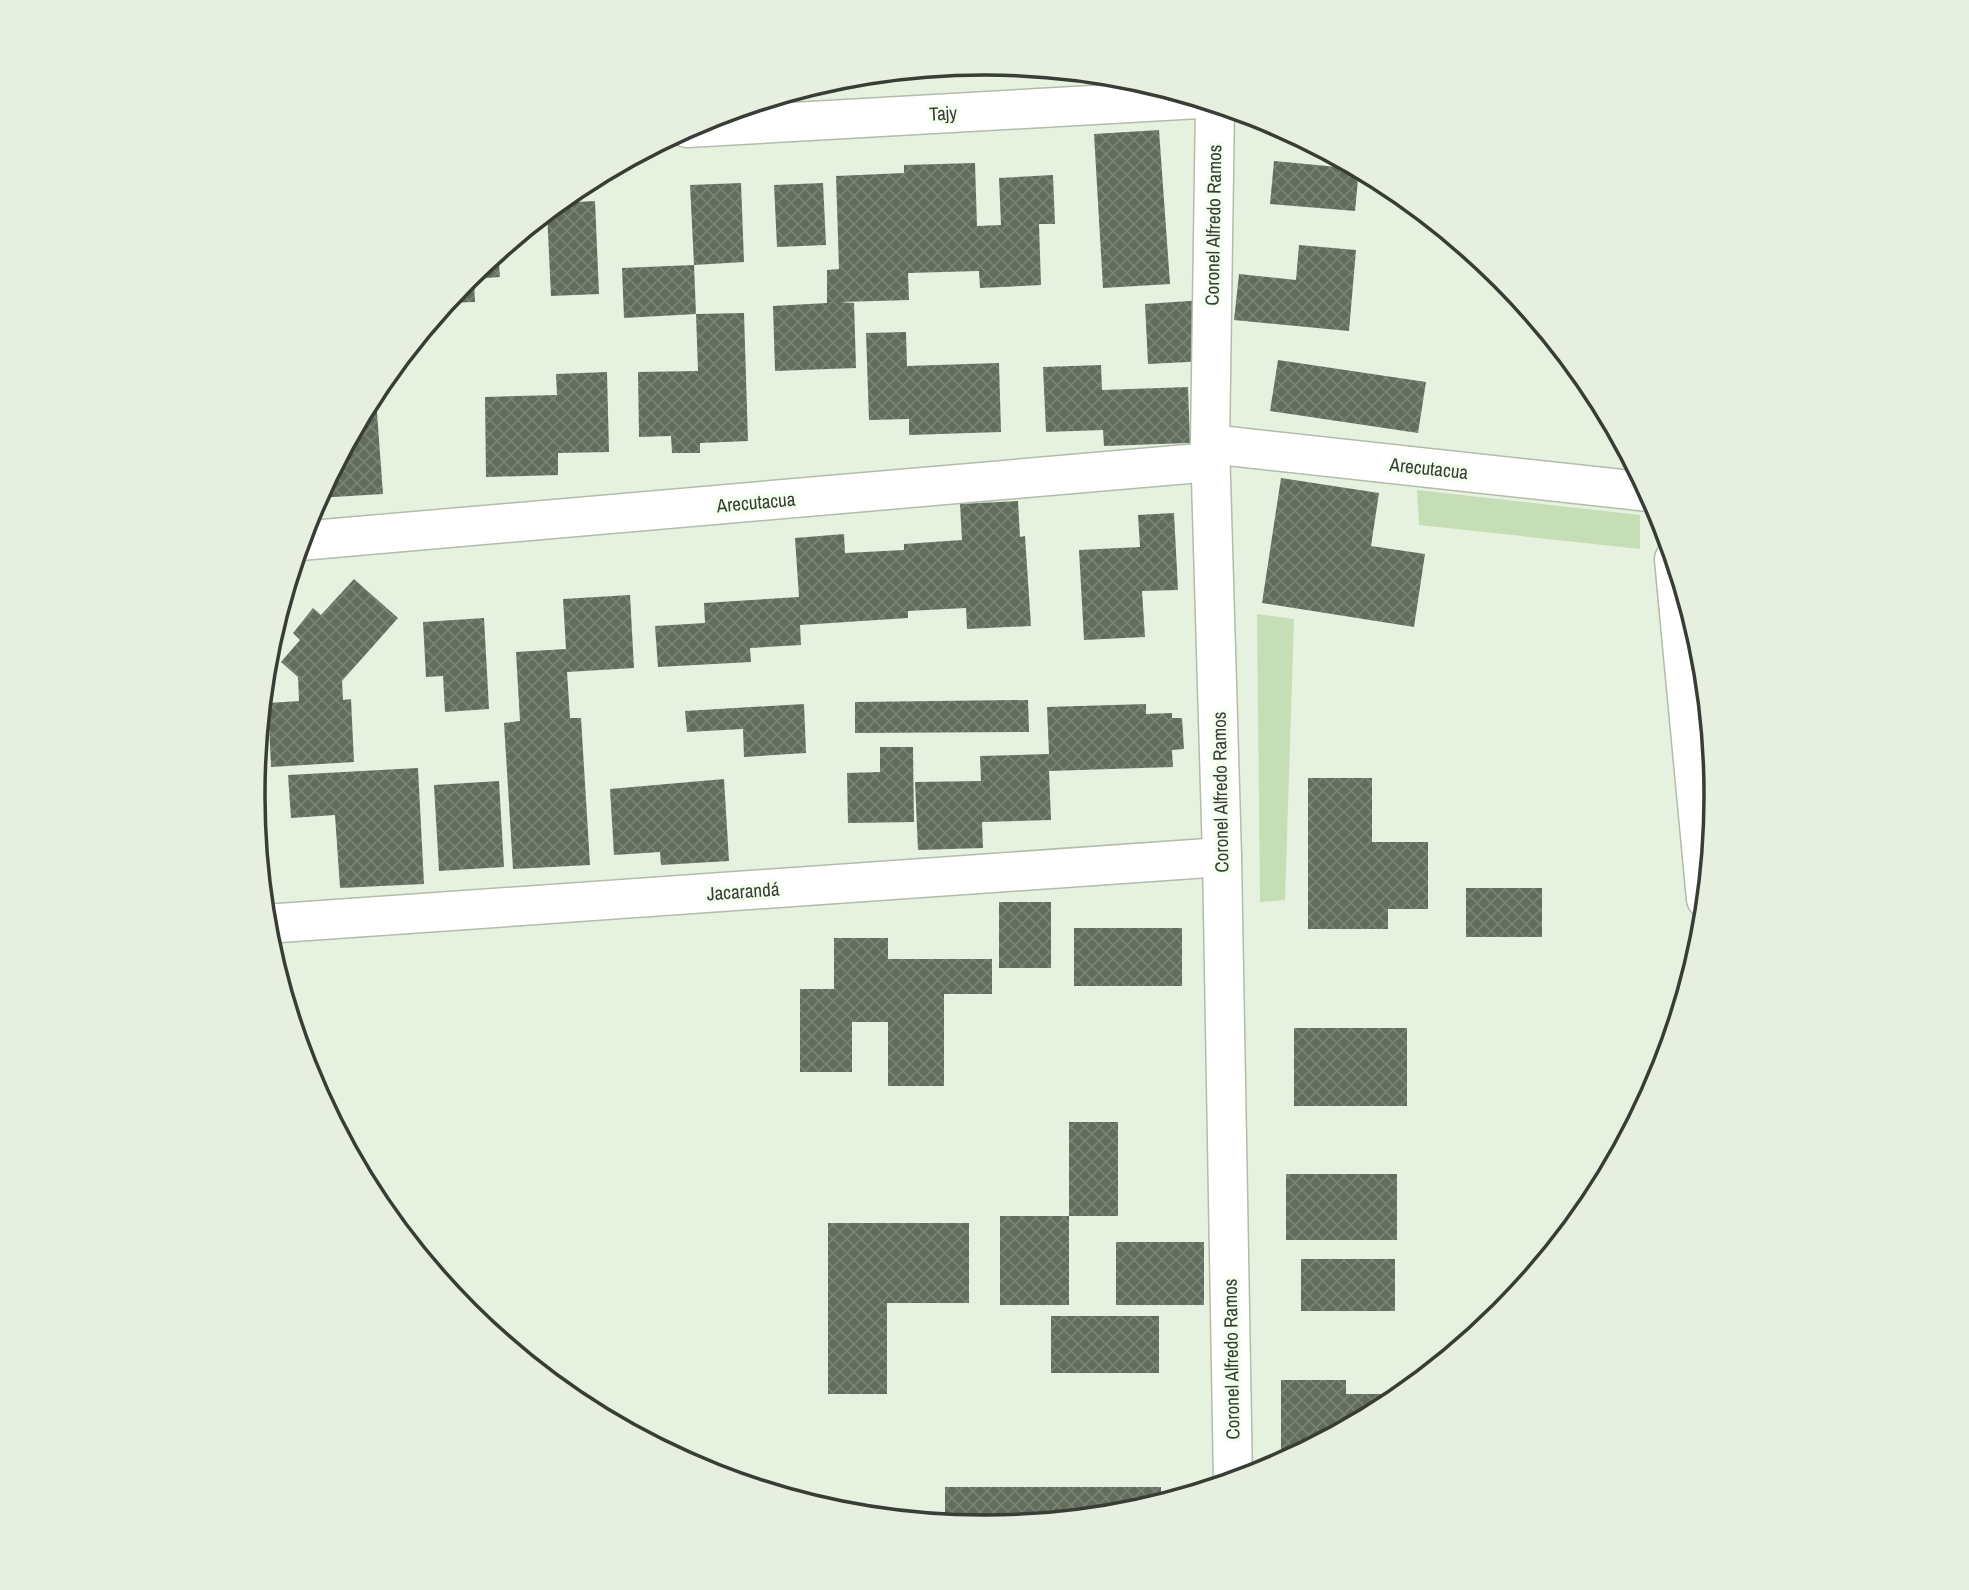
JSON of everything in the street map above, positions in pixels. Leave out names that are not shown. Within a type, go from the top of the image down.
[{"type":"street","name":"Tajy","points":[[719,126],[1173,100]]},
{"type":"street","name":"Coronel Alfredo Ramos","points":[[1215,113],[1210,453],[1222,858],[1234,1470]]},
{"type":"street","name":"Arecutacua","points":[[312,540],[1210,453],[1636,491]]},
{"type":"street","points":[[1678,603],[1702,854]]},
{"type":"street","name":"Jacarandá","points":[[278,929],[1222,858]]},
{"type":"green space","points":[[1417,490],[1640,515],[1640,549],[1419,525]]},
{"type":"green space","points":[[1257,614],[1294,619],[1285,900],[1260,902]]},
{"type":"building","points":[[1159,130],[1170,284],[1103,288],[1094,134]]},
{"type":"building","points":[[1274,161],[1335,167],[1358,181],[1355,211],[1270,204]]},
{"type":"building","points":[[975,163],[977,226],[1001,225],[999,178],[1053,175],[1055,224],[1039,224],[1041,285],[980,288],[979,271],[908,273],[909,300],[840,302],[854,303],[856,368],[775,371],[773,306],[827,303],[827,270],[839,269],[836,176],[904,173],[904,165]]},
{"type":"building","points":[[741,183],[744,262],[694,265],[690,185]]},
{"type":"building","points":[[823,183],[826,245],[777,247],[774,185]]},
{"type":"building","points":[[595,201],[599,294],[551,296],[548,223],[578,202]]},
{"type":"building","points":[[1299,245],[1356,250],[1349,331],[1234,320],[1239,274],[1296,280]]},
{"type":"building","points":[[499,264],[500,277],[484,278]]},
{"type":"building","points":[[694,265],[696,314],[624,318],[622,268]]},
{"type":"building","points":[[474,288],[475,302],[460,303]]},
{"type":"building","points":[[1204,300],[1208,361],[1148,364],[1145,304]]},
{"type":"building","points":[[744,313],[748,441],[700,443],[700,453],[672,453],[671,436],[639,437],[638,372],[698,371],[696,314]]},
{"type":"building","points":[[906,332],[907,366],[999,363],[1001,432],[909,435],[909,419],[869,420],[866,333]]},
{"type":"building","points":[[1278,360],[1426,382],[1418,433],[1270,411]]},
{"type":"building","points":[[1101,365],[1102,390],[1188,387],[1190,443],[1104,446],[1103,430],[1046,432],[1043,367]]},
{"type":"building","points":[[607,372],[609,452],[558,453],[558,475],[486,477],[485,397],[557,395],[556,374]]},
{"type":"building","points":[[377,410],[383,494],[330,497]]},
{"type":"building","points":[[1281,478],[1379,493],[1371,546],[1425,554],[1414,627],[1262,603]]},
{"type":"building","points":[[1018,501],[1020,537],[1025,536],[1031,626],[967,629],[966,608],[908,611],[908,618],[800,625],[801,645],[750,648],[751,662],[658,667],[655,626],[705,623],[704,603],[799,597],[795,538],[844,534],[845,553],[904,550],[904,544],[962,540],[960,504]]},
{"type":"building","points":[[1174,513],[1178,590],[1142,591],[1145,637],[1084,640],[1079,550],[1140,547],[1138,515]]},
{"type":"building","points":[[354,579],[398,618],[342,681],[343,700],[351,699],[354,762],[271,767],[271,703],[299,701],[298,677],[281,662],[300,640],[293,633],[313,608],[321,615]]},
{"type":"building","points":[[630,595],[634,668],[567,672],[570,718],[581,718],[590,865],[513,869],[504,723],[520,721],[516,652],[566,649],[563,599]]},
{"type":"building","points":[[484,618],[489,709],[445,712],[443,676],[426,677],[423,622]]},
{"type":"building","points":[[1028,700],[1029,732],[855,733],[855,702]]},
{"type":"building","points":[[804,704],[806,753],[744,757],[743,729],[687,732],[685,711]]},
{"type":"building","points":[[1146,704],[1146,714],[1172,713],[1172,718],[1182,718],[1184,749],[1172,750],[1173,767],[1049,771],[1051,820],[982,822],[983,848],[918,850],[915,782],[981,781],[980,756],[1049,754],[1047,707]]},
{"type":"building","points":[[880,747],[913,747],[914,822],[848,823],[847,773],[880,772]]},
{"type":"building","points":[[418,768],[424,884],[340,888],[335,815],[291,818],[288,775]]},
{"type":"building","points":[[1308,778],[1372,778],[1372,842],[1428,842],[1428,909],[1388,909],[1388,929],[1308,929]]},
{"type":"building","points":[[724,779],[729,861],[661,865],[660,852],[614,855],[610,789]]},
{"type":"building","points":[[499,781],[504,867],[439,871],[434,785]]},
{"type":"building","points":[[1466,888],[1542,888],[1542,937],[1466,937]]},
{"type":"building","points":[[999,902],[1051,902],[1051,968],[999,968]]},
{"type":"building","points":[[1074,928],[1182,928],[1182,986],[1074,986]]},
{"type":"building","points":[[834,938],[888,938],[888,959],[992,959],[992,994],[944,994],[944,1086],[888,1086],[888,1022],[852,1022],[852,1072],[800,1072],[800,989],[834,989]]},
{"type":"building","points":[[1294,1028],[1407,1028],[1407,1106],[1294,1106]]},
{"type":"building","points":[[1069,1122],[1118,1122],[1118,1216],[1069,1216]]},
{"type":"building","points":[[1286,1174],[1397,1174],[1397,1240],[1286,1240]]},
{"type":"building","points":[[1000,1216],[1069,1216],[1069,1305],[1000,1305]]},
{"type":"building","points":[[828,1223],[969,1223],[969,1303],[887,1303],[887,1394],[828,1394]]},
{"type":"building","points":[[1116,1242],[1204,1242],[1204,1305],[1116,1305]]},
{"type":"building","points":[[1301,1259],[1395,1259],[1395,1311],[1301,1311]]},
{"type":"building","points":[[1051,1316],[1159,1316],[1159,1373],[1051,1373]]},
{"type":"building","points":[[1281,1380],[1346,1380],[1346,1394],[1382,1394],[1303,1441],[1281,1451]]},
{"type":"building","points":[[945,1487],[1161,1487],[1161,1492],[1078,1509],[984,1515],[945,1513]]}]
